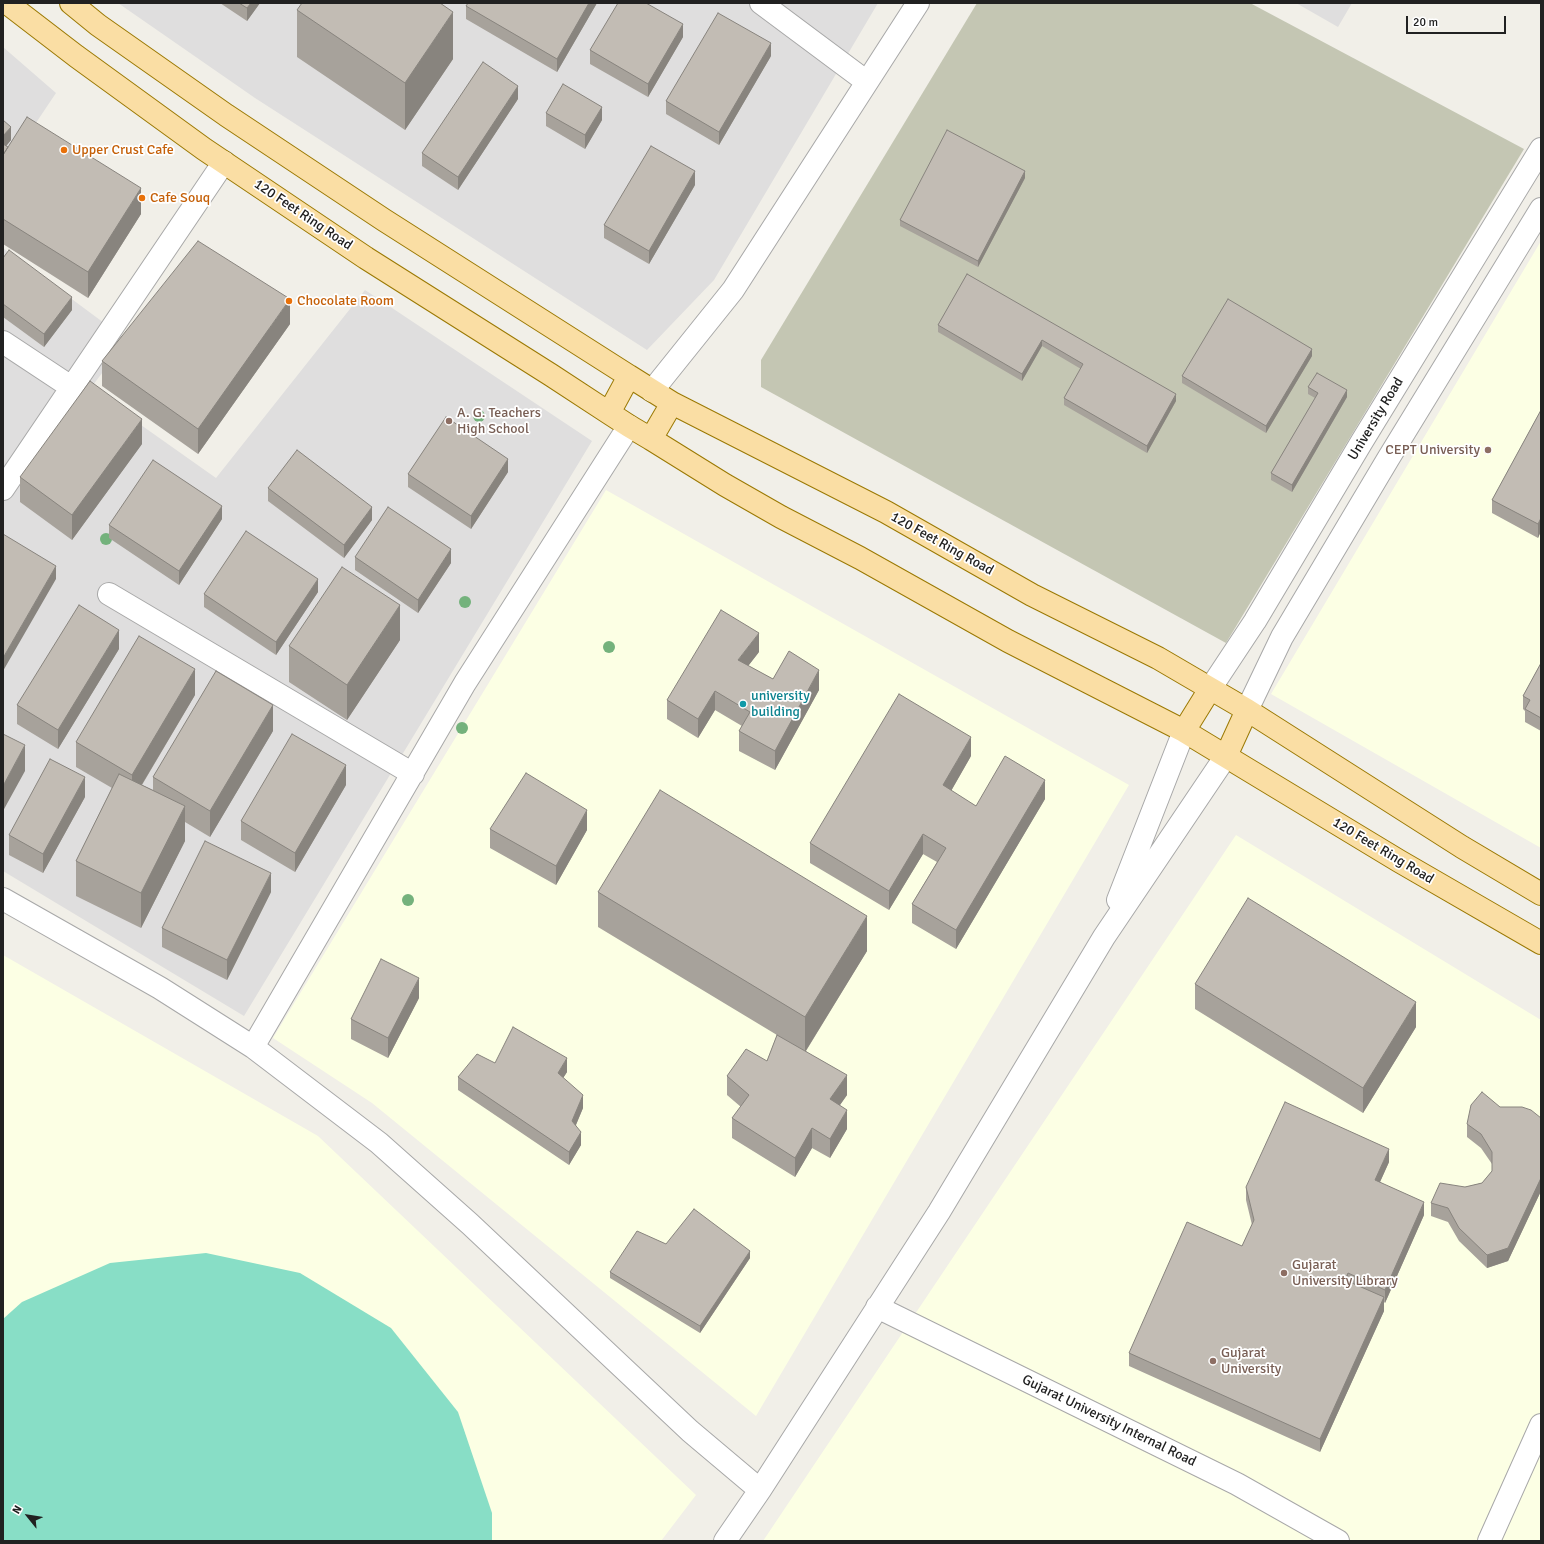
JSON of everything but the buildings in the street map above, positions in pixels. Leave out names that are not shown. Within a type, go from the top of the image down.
[{"type":"main road","name":"120 Feet Ring Road","points":[[7,3],[76,56],[224,162],[366,258],[651,439]]},
{"type":"main road","points":[[71,3],[226,115],[384,220],[629,376],[609,413]]},
{"type":"main road","name":"120 Feet Ring Road","points":[[629,376],[672,403],[886,512],[1032,595],[1158,658],[1247,710]]},
{"type":"main road","points":[[672,403],[651,439],[781,517],[860,558],[1008,641],[1184,731],[1210,689]]},
{"type":"main road","points":[[1226,756],[1247,710],[1462,847],[1541,894]]},
{"type":"main road","name":"120 Feet Ring Road","points":[[1184,731],[1399,861],[1541,943]]},
{"type":"street","points":[[760,3],[867,82]]},
{"type":"street","points":[[652,391],[732,290],[918,3]]},
{"type":"street","name":"University Road","points":[[1210,689],[1255,621],[1361,443],[1541,149]]},
{"type":"street","points":[[3,489],[224,162]]},
{"type":"street","points":[[1247,710],[1286,631],[1388,459],[1541,209]]},
{"type":"street","points":[[3,342],[71,387]]},
{"type":"street","points":[[253,1047],[465,684],[629,426]]},
{"type":"street","points":[[109,594],[413,774]]},
{"type":"street","points":[[1104,937],[1184,731]]},
{"type":"street","points":[[725,1541],[760,1490],[943,1206],[1104,937],[1226,756]]},
{"type":"street","points":[[3,899],[160,988],[253,1047],[379,1143],[470,1224],[690,1431],[760,1490]]},
{"type":"street","name":"Gujarat University Internal Road","points":[[877,1307],[1238,1484],[1338,1541]]},
{"type":"street","points":[[1489,1541],[1541,1425]]},
{"type":"shaded area","points":[[118,3],[878,3],[714,280],[647,350],[255,98]]},
{"type":"shaded area","points":[[977,3],[1250,3],[1524,149],[1226,643],[761,387],[761,360]]},
{"type":"shaded area","points":[[1296,3],[1352,3],[1338,27]]},
{"type":"shaded area","points":[[3,47],[56,93],[3,172]]},
{"type":"shaded area","name":"CEPT University","points":[[1541,241],[1541,848],[1271,694]]},
{"type":"shaded area","points":[[3,248],[127,340],[90,389],[216,478],[365,290],[592,441],[244,1016],[3,871]]},
{"type":"shaded area","points":[[606,490],[1129,785],[756,1416],[372,1103],[273,1038]]},
{"type":"shaded area","name":"Gujarat University","points":[[1236,835],[1541,1020],[1541,1541],[763,1541]]},
{"type":"shaded area","points":[[3,955],[318,1136],[696,1495],[661,1541],[3,1541]]},
{"type":"green space","points":[[206,1253],[300,1273],[391,1328],[458,1412],[492,1513],[492,1541],[3,1541],[3,1319],[22,1302],[110,1263]]},
{"type":"place","name":"Upper Crust Cafe","points":[[64,150]]},
{"type":"place","name":"Cafe Souq","points":[[142,198]]},
{"type":"place","name":"Chocolate Room","points":[[289,301]]},
{"type":"place","name":"A. G. Teachers High School","points":[[449,421]]},
{"type":"place","name":"CEPT University","points":[[1488,450]]},
{"type":"place","name":"university building","points":[[743,704]]},
{"type":"place","name":"Gujarat University Library","points":[[1284,1273]]},
{"type":"place","name":"Gujarat University","points":[[1213,1361]]}]
